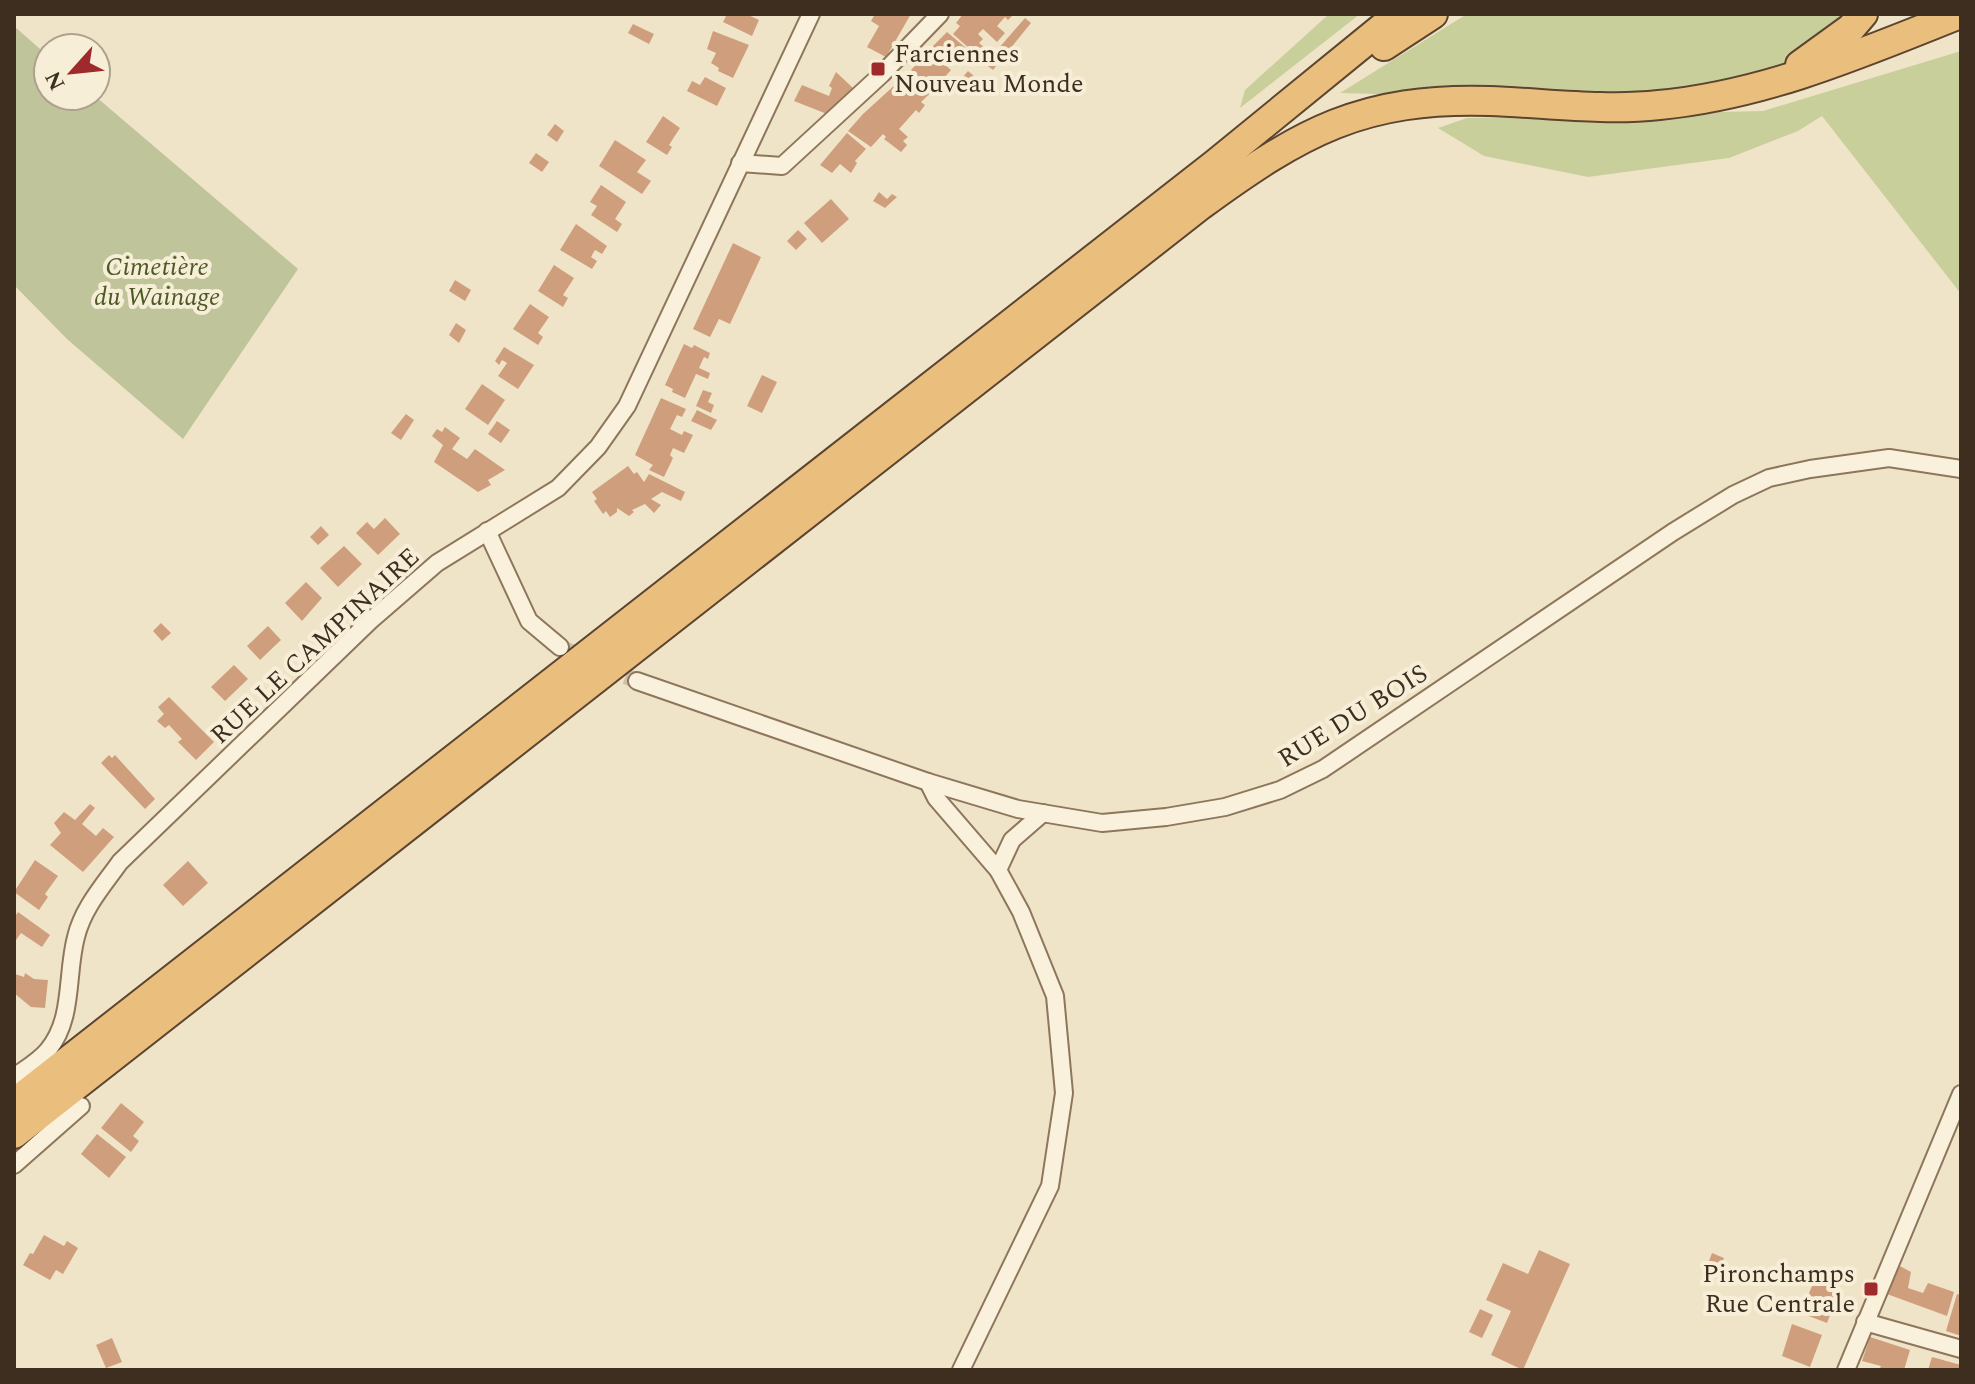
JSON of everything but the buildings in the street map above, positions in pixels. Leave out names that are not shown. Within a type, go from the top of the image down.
[{"type":"highway","points":[[14,1103],[1266,124],[1399,14]]},
{"type":"highway","points":[[1266,124],[1433,14]]},
{"type":"highway","points":[[1761,87],[1815,56],[1851,28],[1863,14]]},
{"type":"highway","points":[[14,1134],[1201,205],[1277,152],[1313,132],[1353,116],[1395,105],[1486,101],[1657,106],[1712,99],[1831,65],[1960,14]]},
{"type":"street","name":"RUE LE CAMPINAIRE","points":[[14,1077],[46,1053],[57,1037],[65,1020],[76,934],[90,903],[120,862],[370,621],[437,563],[558,488],[598,447],[627,406],[811,14]]},
{"type":"street","points":[[740,163],[782,166],[882,74],[940,14]]},
{"type":"street","name":"RUE DU BOIS","points":[[637,681],[928,782],[1018,809],[1102,823],[1166,817],[1225,807],[1280,790],[1323,769],[1673,532],[1733,495],[1769,478],[1850,462],[1889,458],[1961,469]]},
{"type":"street","points":[[487,531],[529,621],[560,647]]},
{"type":"street","points":[[928,782],[936,798],[998,870],[1021,912],[1055,996],[1064,1093],[1050,1186],[961,1370]]},
{"type":"street","points":[[998,870],[1012,840],[1043,813]]},
{"type":"street","points":[[1846,1370],[1961,1094]]},
{"type":"street","points":[[14,1165],[81,1106]]},
{"type":"street","points":[[1865,1322],[1961,1349]]},
{"type":"green space","points":[[1329,14],[1360,14],[1240,108],[1245,90]]},
{"type":"green space","points":[[1467,14],[1844,14],[1783,70],[1619,101],[1340,93]]},
{"type":"green space","name":"Cimetière du Wainage","points":[[14,26],[32,42],[32,112],[112,110],[298,269],[183,439],[67,339],[14,285]]},
{"type":"green space","points":[[1961,51],[1961,294],[1822,116],[1798,131],[1729,158],[1588,177],[1484,156],[1438,128],[1467,118],[1763,111]]},
{"type":"tunnel","points":[[560,647],[637,681]]},
{"type":"place","name":"Farciennes Nouveau Monde","points":[[878,69]]},
{"type":"place","name":"Pironchamps Rue Centrale","points":[[1871,1289]]}]
